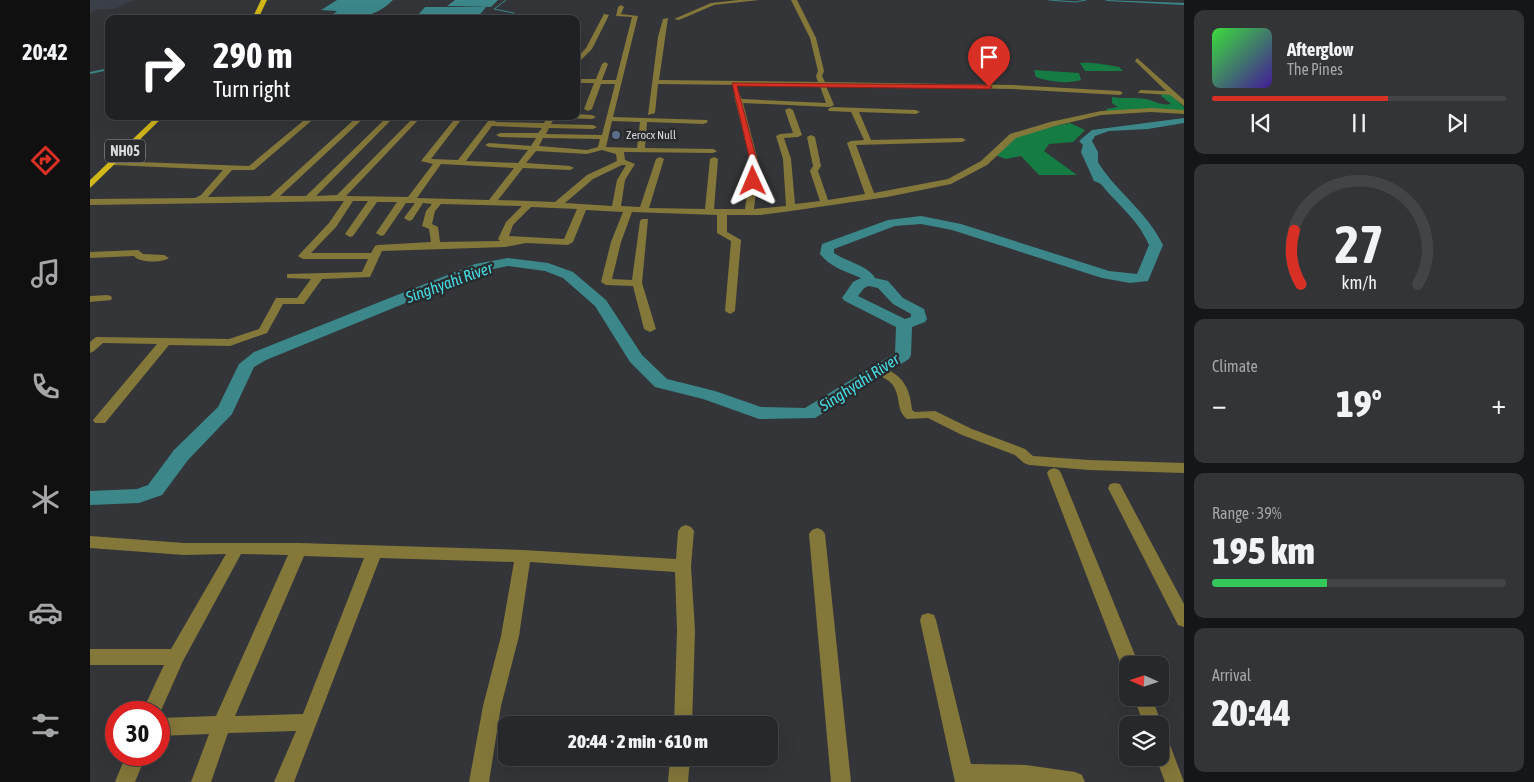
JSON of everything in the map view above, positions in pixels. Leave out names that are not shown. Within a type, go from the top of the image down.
[{"type":"main road","points":[[257,15],[264,0]]},
{"type":"main road","name":"NH05","points":[[90,185],[157,120]]},
{"type":"street","points":[[677,19],[713,4],[756,0]]},
{"type":"street","points":[[738,101],[830,105],[822,85],[813,38],[794,0]]},
{"type":"street","points":[[602,148],[636,16],[618,15],[621,7]]},
{"type":"street","points":[[580,59],[589,49],[606,15]]},
{"type":"street","points":[[651,113],[661,38],[666,19]]},
{"type":"street","points":[[1137,60],[1184,104]]},
{"type":"street","points":[[588,109],[605,64]]},
{"type":"street","points":[[580,81],[619,82]]},
{"type":"street","points":[[659,82],[1013,87],[1120,93]]},
{"type":"street","points":[[734,84],[755,165],[749,212]]},
{"type":"street","points":[[1141,92],[1173,93]]},
{"type":"street","points":[[832,109],[916,112]]},
{"type":"street","points":[[789,110],[798,135],[780,136],[786,159],[791,208]]},
{"type":"street","points":[[854,110],[868,141]]},
{"type":"street","points":[[90,202],[350,198],[749,212],[791,208],[824,201],[870,196],[951,182],[984,163],[1013,136],[1036,128],[1101,113],[1151,110],[1184,112]]},
{"type":"street","points":[[580,117],[592,117]]},
{"type":"street","points":[[609,119],[704,122]]},
{"type":"street","points":[[113,163],[251,168],[309,120]]},
{"type":"street","points":[[273,198],[359,120]]},
{"type":"street","points":[[309,198],[388,120]]},
{"type":"street","points":[[339,198],[416,120]]},
{"type":"street","points":[[458,120],[426,160],[570,168]]},
{"type":"street","points":[[461,162],[492,120]]},
{"type":"street","points":[[491,202],[534,148],[550,120]]},
{"type":"street","points":[[641,150],[644,120]]},
{"type":"street","points":[[489,124],[593,127]]},
{"type":"street","points":[[500,135],[604,137]]},
{"type":"street","points":[[811,137],[817,166],[814,172],[824,201]]},
{"type":"street","points":[[870,196],[851,143],[868,141],[962,140]]},
{"type":"street","points":[[489,145],[587,152],[602,148],[714,155],[709,211]]},
{"type":"street","points":[[617,150],[621,156],[621,162]]},
{"type":"street","points":[[644,209],[660,159]]},
{"type":"street","points":[[381,233],[439,161]]},
{"type":"street","points":[[556,205],[590,177],[621,162],[631,164],[621,180],[616,208]]},
{"type":"street","points":[[197,200],[204,196],[230,168]]},
{"type":"street","points":[[350,198],[333,225],[311,247],[377,252],[436,245],[505,244],[526,240]]},
{"type":"street","points":[[350,234],[374,199]]},
{"type":"street","points":[[409,218],[421,200]]},
{"type":"street","points":[[436,245],[433,227],[427,226],[431,211],[439,201]]},
{"type":"street","points":[[529,204],[509,224],[503,239],[568,242],[583,206]]},
{"type":"street","points":[[628,208],[619,233],[606,282],[637,283]]},
{"type":"street","points":[[722,212],[722,233],[736,240],[730,311]]},
{"type":"street","points":[[645,221],[637,283],[650,329]]},
{"type":"street","points":[[291,276],[366,275],[377,252]]},
{"type":"street","points":[[90,255],[138,253],[139,257],[164,258]]},
{"type":"street","points":[[90,348],[95,339],[230,344],[263,331],[280,300],[300,302],[319,276]]},
{"type":"street","points":[[90,299],[107,298]]},
{"type":"street","points":[[100,420],[166,341]]},
{"type":"street","points":[[882,372],[891,374],[901,384],[906,411],[912,416],[930,414],[967,432],[1020,452],[1029,460],[1089,465],[1184,468]]},
{"type":"street","points":[[1054,473],[1126,656]]},
{"type":"street","points":[[1115,488],[1184,620]]},
{"type":"street","points":[[683,716],[686,631],[683,566],[686,531]]},
{"type":"street","points":[[816,534],[841,782]]},
{"type":"street","points":[[90,542],[184,549],[299,549],[428,554],[450,552],[683,566]]},
{"type":"street","points":[[156,701],[176,657],[237,548]]},
{"type":"street","points":[[201,782],[222,725],[299,549]]},
{"type":"street","points":[[284,782],[310,722],[374,553]]},
{"type":"street","points":[[479,782],[492,706],[510,636],[523,556]]},
{"type":"street","points":[[928,620],[964,778],[1027,778],[1075,782]]},
{"type":"street","points":[[90,657],[176,657]]},
{"type":"street","points":[[170,727],[310,722]]},
{"type":"street","points":[[125,782],[132,766]]},
{"type":"street","points":[[678,782],[679,766]]},
{"type":"street","points":[[1169,766],[1175,782]]},
{"type":"shaded area","points":[[90,0],[134,0],[114,9],[98,9],[90,13]]},
{"type":"green space","points":[[1080,63],[1095,63],[1119,67],[1123,71],[1085,71]]},
{"type":"green space","points":[[1034,70],[1079,73],[1081,80],[1059,82],[1047,80],[1036,77]]},
{"type":"green space","points":[[1162,94],[1172,95],[1184,107],[1184,111],[1108,111],[1106,109],[1118,107],[1112,103],[1112,97],[1142,98],[1161,104],[1171,104],[1161,96]]},
{"type":"green space","points":[[1070,123],[1085,130],[1073,142],[1049,144],[1044,151],[1077,175],[1039,175],[1021,156],[1006,159],[995,155],[1017,137],[1031,131]]},
{"type":"water","points":[[337,0],[393,0],[378,11],[368,15],[332,15],[337,11],[321,10]]},
{"type":"water","points":[[455,0],[498,0],[491,7],[447,6]]},
{"type":"water","points":[[425,7],[486,7],[480,15],[418,15]]},
{"type":"water","points":[[1184,118],[1184,123],[1148,129],[1109,131],[1095,136],[1092,141],[1098,152],[1098,162],[1109,183],[1106,186],[1094,181],[1081,152],[1083,145],[1079,141],[1092,130]]},
{"type":"waterway","points":[[506,0],[494,9],[514,13],[513,15]]},
{"type":"waterway","points":[[1049,0],[1075,2],[1086,0]]},
{"type":"waterway","points":[[1107,0],[1184,4]]},
{"type":"waterway","points":[[90,73],[105,70]]},
{"type":"waterway","name":"Singhyahi River","points":[[869,282],[867,276],[837,262],[827,254],[827,247],[906,220],[939,222],[1107,275],[1130,279],[1143,278],[1156,245],[1138,215],[1107,185],[1095,166]]},
{"type":"waterway","name":"Singhyahi River","points":[[90,498],[139,496],[155,490],[181,455],[226,410],[247,364],[260,356],[480,267],[508,262],[548,267],[568,275],[601,303],[636,358],[661,383],[709,395],[759,413],[809,414],[903,355],[904,325]]},
{"type":"waterway","name":"Singhyahi River","points":[[869,282],[883,284],[898,301],[919,312],[919,319],[904,325]]},
{"type":"waterway","name":"Singhyahi River","points":[[869,282],[858,285],[850,298],[904,325]]},
{"type":"place","name":"Zerocx Null","points":[[616,135]]},
{"type":"route","points":[[753,181],[755,165],[734,84],[989,87]]}]
